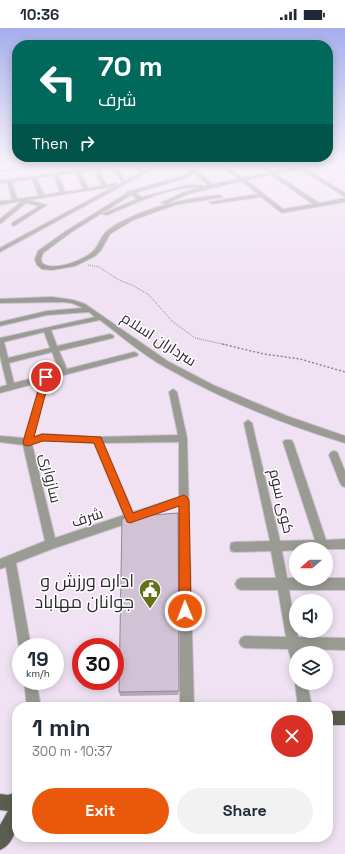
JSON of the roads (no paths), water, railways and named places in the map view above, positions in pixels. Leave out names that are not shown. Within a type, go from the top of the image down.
[{"type":"main road","points":[[333,718],[345,718]]},
{"type":"main road","points":[[0,802],[8,803],[12,802]]},
{"type":"main road","points":[[0,841],[12,821]]},
{"type":"street","points":[[0,222],[21,204]]},
{"type":"street","points":[[14,224],[44,205],[38,204]]},
{"type":"street","points":[[0,250],[86,204]]},
{"type":"street","points":[[114,204],[40,252],[38,259],[39,264],[45,268],[52,269],[78,263],[88,258],[98,250],[107,234],[131,219],[158,208],[182,204]]},
{"type":"street","points":[[98,214],[108,214],[130,204]]},
{"type":"street","points":[[158,208],[162,204]]},
{"type":"street","points":[[273,204],[282,211],[326,204]]},
{"type":"street","points":[[15,210],[29,215]]},
{"type":"street","name":"سرداران اسلام","points":[[0,301],[61,299],[72,301],[90,310],[166,364],[210,387],[284,418],[345,440]]},
{"type":"street","points":[[0,324],[47,313],[90,310]]},
{"type":"street","points":[[11,387],[0,341],[47,329],[101,318]]},
{"type":"street","points":[[47,329],[64,373]]},
{"type":"street","points":[[5,361],[110,336]]},
{"type":"street","points":[[0,390],[134,354]]},
{"type":"street","points":[[28,442],[46,377]]},
{"type":"street","points":[[173,392],[183,438],[187,702]]},
{"type":"street","name":"کوی سوم","points":[[248,423],[276,546],[294,646]]},
{"type":"street","points":[[0,439],[28,442],[42,437],[97,440],[183,438]]},
{"type":"street","points":[[97,440],[130,518]]},
{"type":"street","name":"سازواری","points":[[28,442],[51,544]]},
{"type":"street","points":[[288,442],[321,542]]},
{"type":"street","points":[[334,455],[345,483]]},
{"type":"street","name":"شرف","points":[[5,562],[51,544],[184,500]]},
{"type":"street","points":[[333,545],[345,544]]},
{"type":"street","points":[[235,547],[289,546]]},
{"type":"street","points":[[5,562],[23,638]]},
{"type":"street","points":[[241,584],[345,584]]},
{"type":"street","points":[[245,642],[345,644]]},
{"type":"street","points":[[31,690],[33,702]]},
{"type":"street","points":[[301,690],[304,702]]},
{"type":"place","name":"اداره ورزش و جوانان مهاباد","points":[[150,610]]}]
